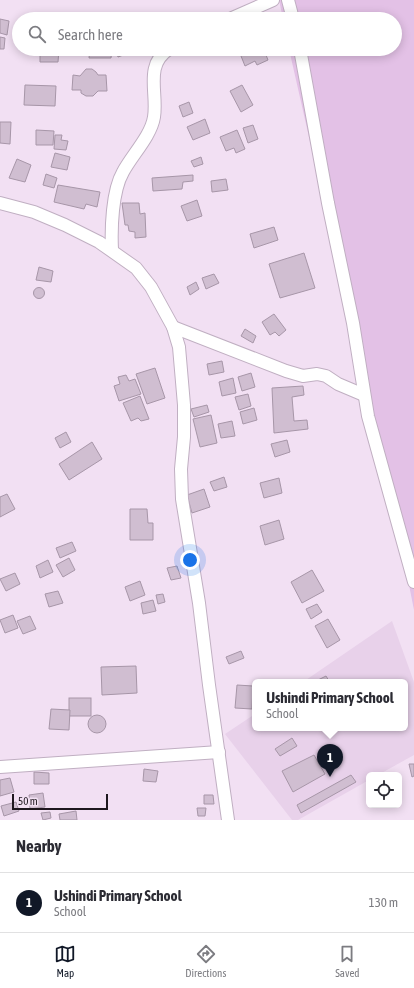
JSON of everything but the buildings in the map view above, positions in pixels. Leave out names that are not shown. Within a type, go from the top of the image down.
[{"type":"street","points":[[246,12],[273,0]]},
{"type":"street","points":[[288,0],[291,12]]},
{"type":"street","points":[[112,250],[111,229],[117,190],[122,174],[151,128],[156,107],[153,72],[158,59],[161,56]]},
{"type":"street","points":[[301,56],[328,203],[353,323],[368,416],[414,582]]},
{"type":"street","points":[[0,203],[34,212],[65,225],[112,250],[136,268],[151,287],[173,327],[179,347],[184,405],[184,437],[181,469],[182,499],[199,604],[208,685],[228,820]]},
{"type":"street","points":[[173,327],[286,371],[303,376],[317,374],[326,376],[338,384],[364,395]]},
{"type":"street","points":[[0,767],[219,752]]},
{"type":"shaded area","points":[[279,0],[414,0],[414,610],[397,525],[291,56],[402,56],[402,12],[282,12]]},
{"type":"shaded area","points":[[392,621],[414,682],[414,755],[383,772],[366,772],[366,782],[298,820],[292,820],[225,734],[252,716],[252,731],[408,731],[408,679],[307,679]]},
{"type":"place","name":"Ushindi Primary School","points":[[330,777]]}]
